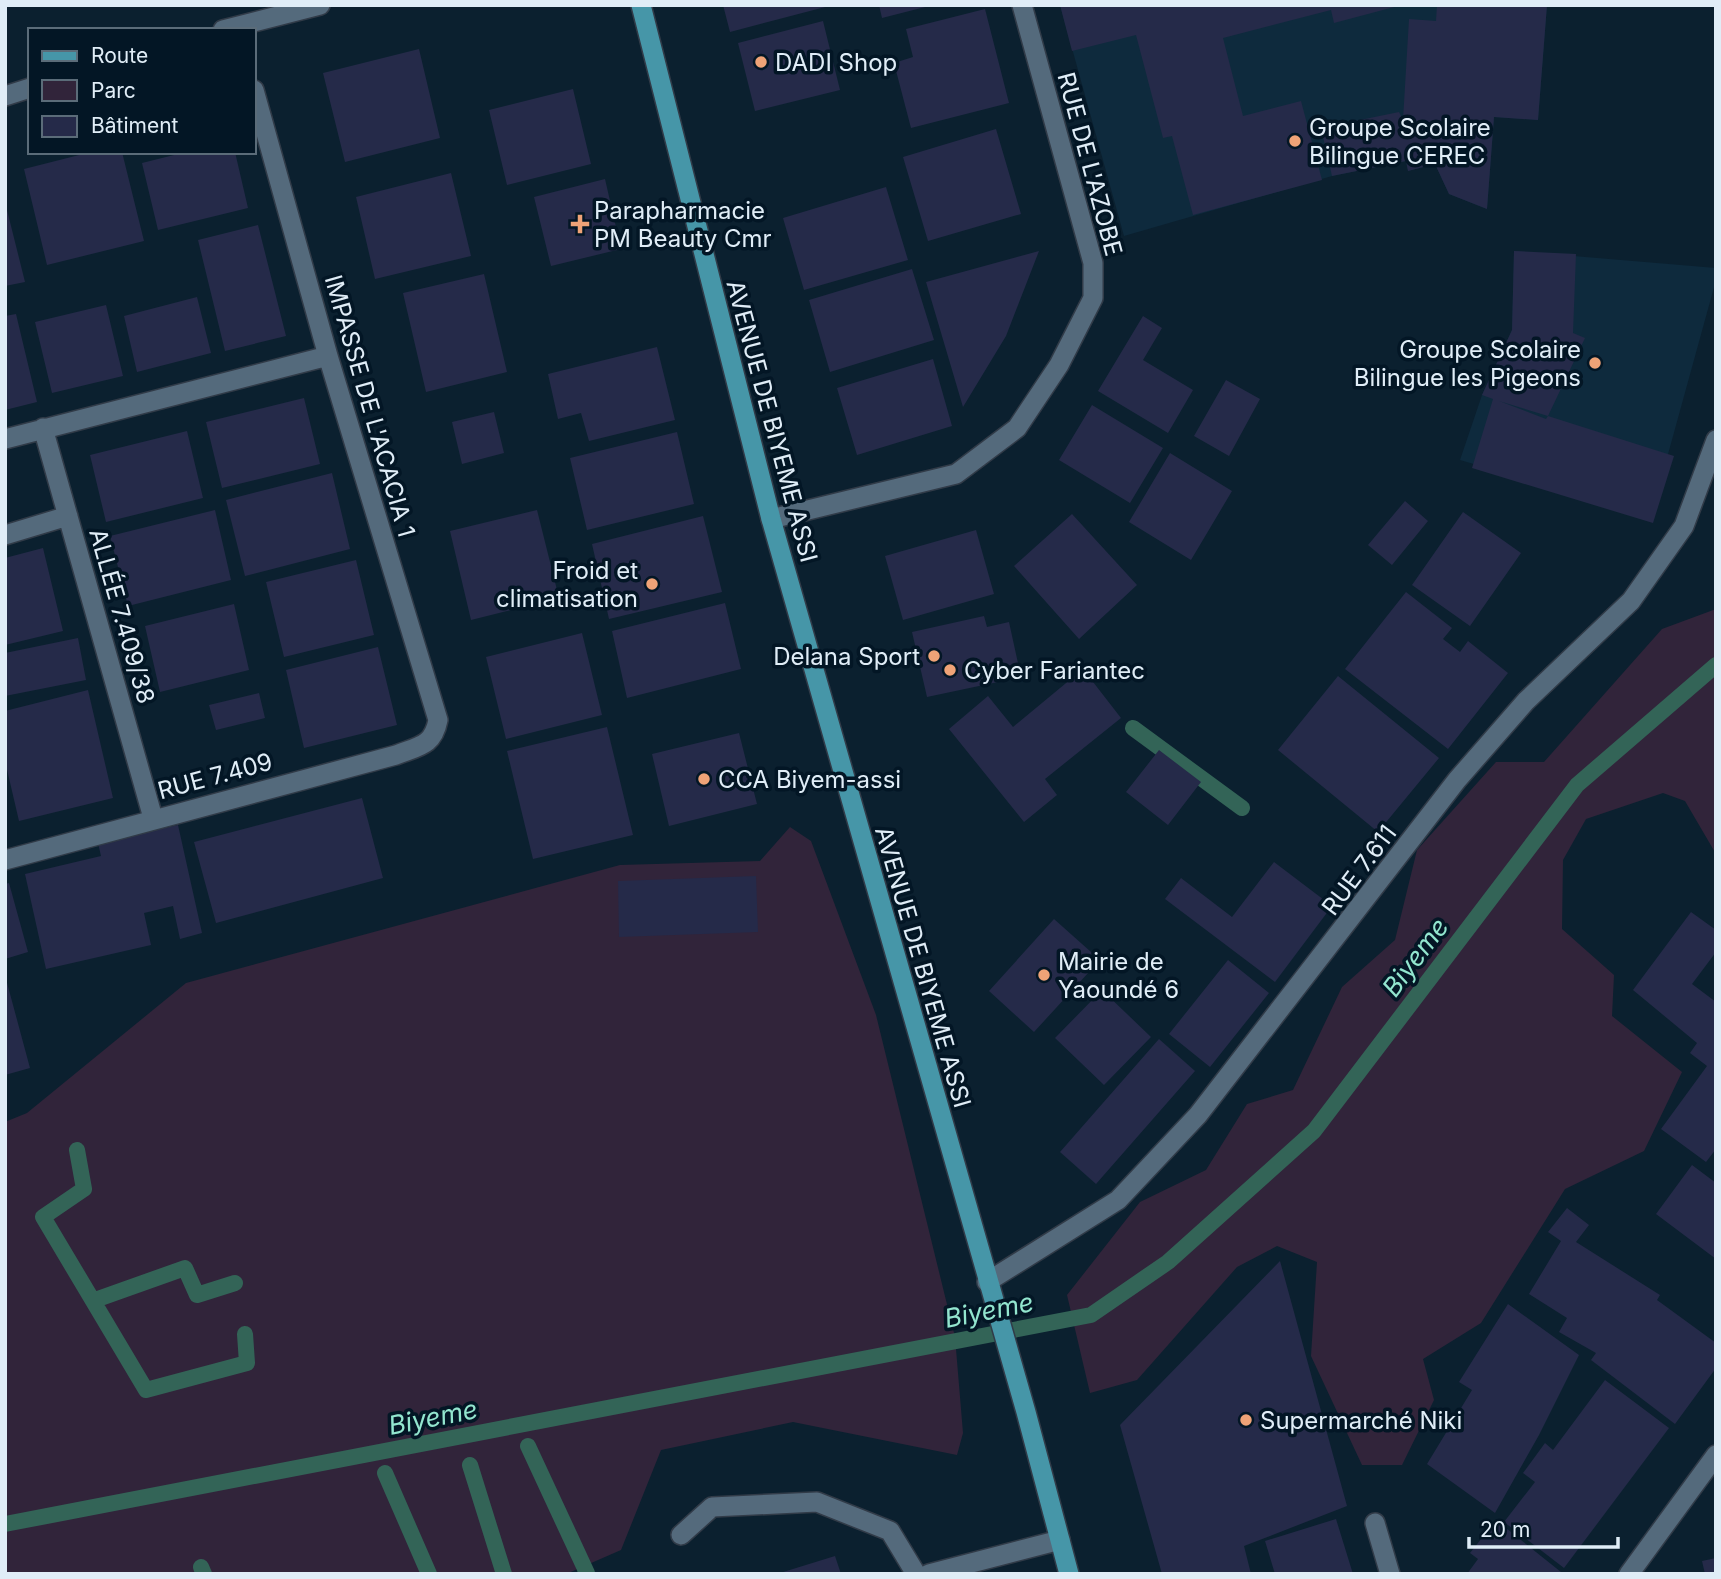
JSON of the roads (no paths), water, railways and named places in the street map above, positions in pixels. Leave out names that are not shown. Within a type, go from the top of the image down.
[{"type":"main road","name":"AVENUE DE BIYEME ASSI","points":[[641,5],[771,519],[997,1319],[1026,1412],[1069,1574]]},
{"type":"street","name":"RUE DE L'AZOBE","points":[[771,519],[956,474],[1017,428],[1059,365],[1093,298],[1093,262],[1022,5]]},
{"type":"street","points":[[232,28],[314,6]]},
{"type":"street","points":[[5,96],[28,89]]},
{"type":"street","name":"IMPASSE DE L'ACACIA 1","points":[[256,97],[328,356],[438,720],[435,735]]},
{"type":"street","points":[[5,439],[328,356]]},
{"type":"street","name":"ALLÉE 7.409/38","points":[[43,428],[153,818]]},
{"type":"street","name":"RUE 7.611","points":[[987,1282],[1118,1200],[1198,1115],[1457,780],[1526,701],[1632,601],[1684,526],[1716,440]]},
{"type":"street","points":[[5,535],[68,516]]},
{"type":"street","name":"RUE 7.409","points":[[5,860],[153,818],[396,755],[426,744],[435,735]]},
{"type":"street","points":[[1629,1574],[1716,1455]]},
{"type":"street","points":[[681,1535],[712,1507],[817,1502],[890,1531],[916,1574]]},
{"type":"street","points":[[1376,1523],[1390,1574]]},
{"type":"street","points":[[929,1574],[1060,1540]]},
{"type":"waterway","name":"Biyeme","points":[[5,1524],[1091,1315],[1168,1262],[1314,1131],[1577,785],[1716,665]]},
{"type":"waterway","points":[[1133,728],[1242,808]]},
{"type":"waterway","points":[[77,1150],[84,1189],[43,1217],[146,1390],[247,1363],[245,1334]]},
{"type":"waterway","points":[[95,1300],[185,1268],[197,1295],[235,1283]]},
{"type":"waterway","points":[[528,1446],[587,1573],[585,1574]]},
{"type":"waterway","points":[[470,1465],[504,1574]]},
{"type":"waterway","points":[[385,1473],[429,1574]]},
{"type":"waterway","points":[[201,1567],[204,1574]]},
{"type":"place","name":"DADI Shop","points":[[761,62]]},
{"type":"place","name":"Groupe Scolaire Bilingue CEREC","points":[[1295,141]]},
{"type":"place","name":"Parapharmacie PM Beauty Cmr","points":[[580,224]]},
{"type":"place","name":"Groupe Scolaire Bilingue les Pigeons","points":[[1595,363]]},
{"type":"place","name":"Froid et climatisation","points":[[652,584]]},
{"type":"place","name":"Delana Sport","points":[[934,656]]},
{"type":"place","name":"Cyber Fariantec","points":[[950,670]]},
{"type":"place","name":"CCA Biyem-assi","points":[[704,779]]},
{"type":"place","name":"Mairie de Yaoundé 6","points":[[1044,975]]},
{"type":"place","name":"Supermarché Niki","points":[[1246,1420]]}]
